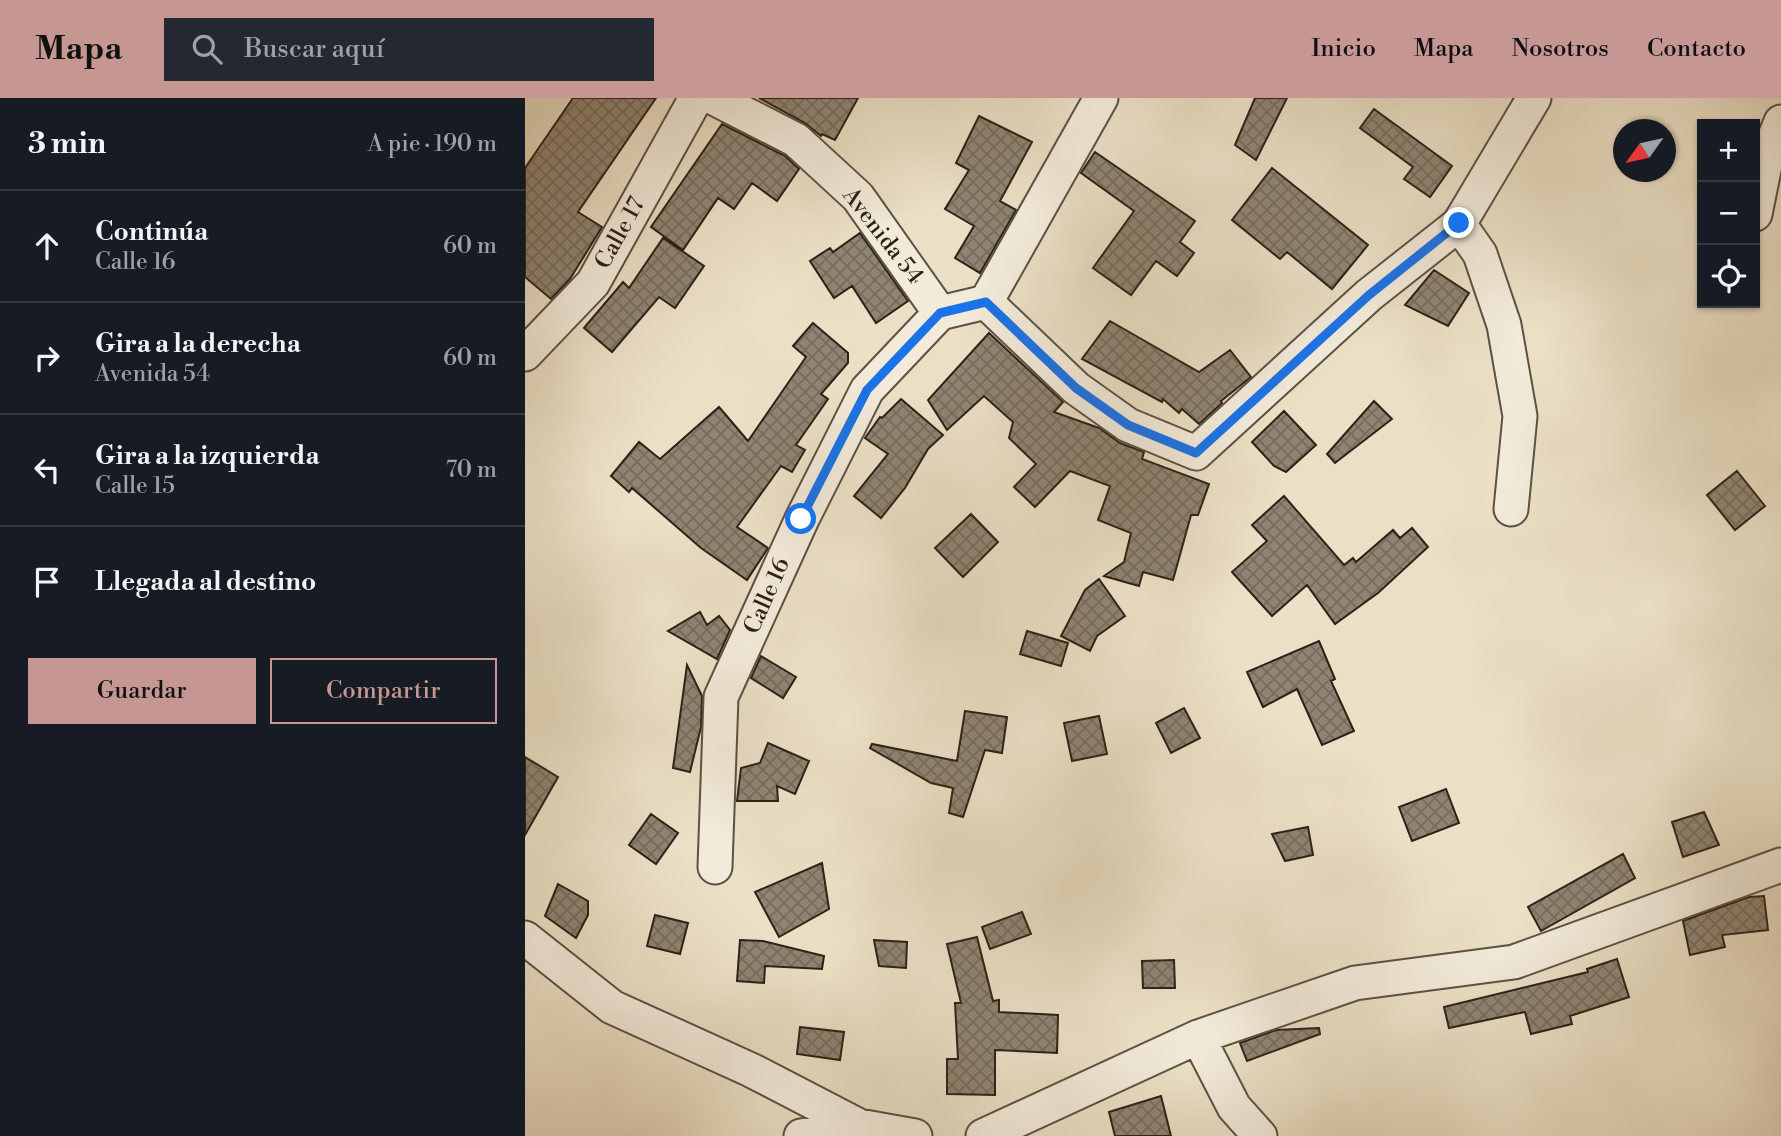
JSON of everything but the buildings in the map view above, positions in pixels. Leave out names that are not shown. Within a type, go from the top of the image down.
[{"type":"street","name":"Calle 17","points":[[525,354],[593,283],[696,98]]},
{"type":"street","name":"Avenida 54","points":[[714,98],[796,140],[858,197],[940,313]]},
{"type":"street","points":[[940,313],[986,302],[1101,98]]},
{"type":"street","points":[[986,302],[1076,388],[1128,425],[1196,453],[1369,295],[1459,223],[1534,98]]},
{"type":"street","points":[[1760,189],[1767,155],[1781,122]]},
{"type":"street","points":[[1459,223],[1480,254],[1504,325],[1520,416],[1511,509]]},
{"type":"street","name":"Calle 16","points":[[715,867],[721,697],[801,519],[867,390],[940,313]]},
{"type":"street","points":[[983,1136],[1198,1037],[1355,983],[1514,962],[1781,865]]},
{"type":"street","points":[[525,938],[612,1007],[751,1070],[859,1126],[915,1136]]},
{"type":"street","points":[[1198,1037],[1234,1107],[1260,1136]]},
{"type":"street","points":[[801,1136],[859,1126]]},
{"type":"route","points":[[801,519],[867,390],[940,313],[986,302],[1076,388],[1128,425],[1196,453],[1369,295],[1459,223]]}]
